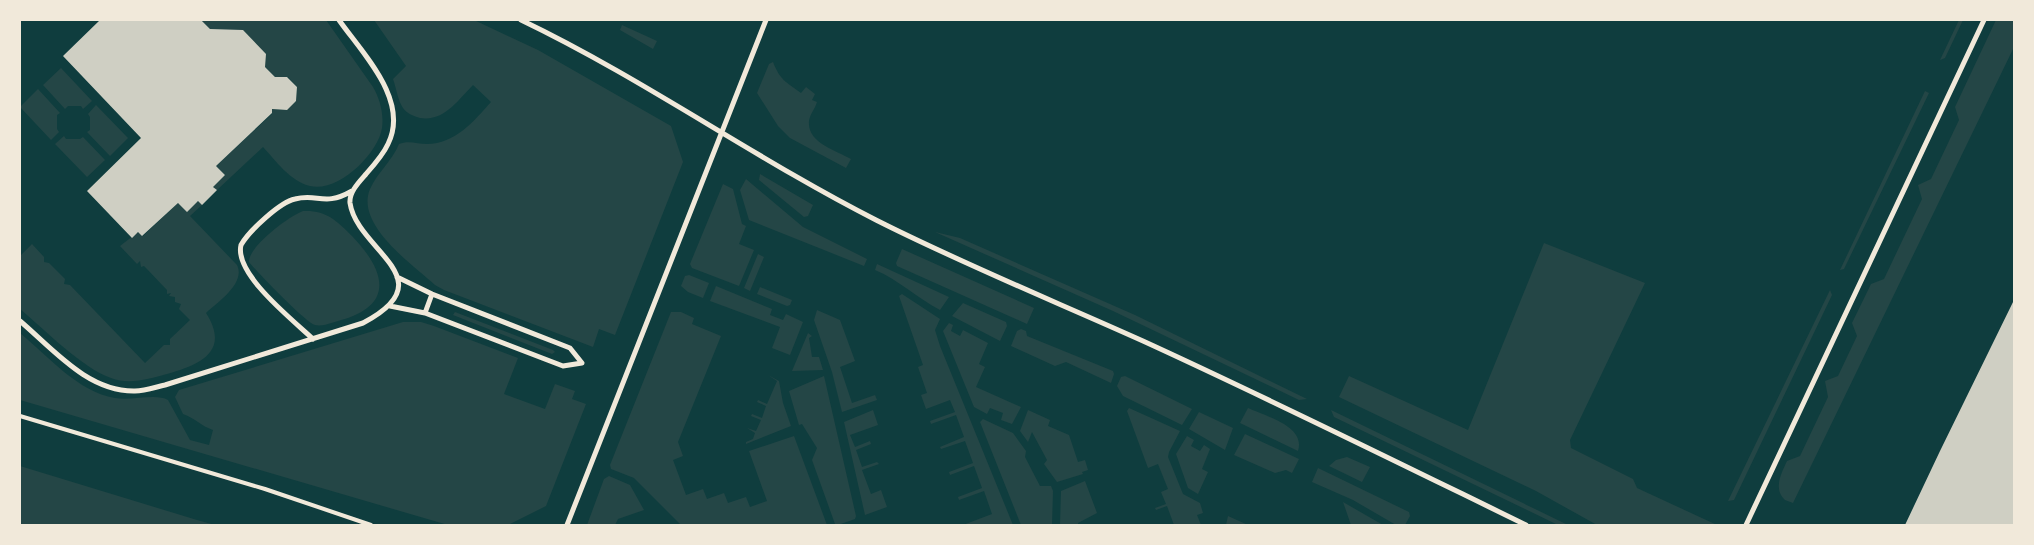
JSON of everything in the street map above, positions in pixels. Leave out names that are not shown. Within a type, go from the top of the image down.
[{"type":"street","points":[[20,321],[92,381],[102,386],[126,391],[137,391],[165,385],[363,323],[390,306],[397,293],[397,277],[383,252],[360,226],[353,213],[350,201],[353,190],[389,142],[394,122],[390,99],[382,82],[339,20]]},
{"type":"street","points":[[521,20],[621,72],[793,177],[889,227],[1147,343],[1526,525]]},
{"type":"street","points":[[567,525],[766,20]]},
{"type":"street","points":[[1746,525],[1984,20]]},
{"type":"street","points":[[313,339],[254,281],[241,258],[241,245],[274,211],[287,202],[296,198],[335,199],[353,190]]},
{"type":"street","points":[[390,306],[425,313],[563,366],[582,363],[570,348],[432,294],[397,277]]},
{"type":"street","points":[[425,313],[432,294]]},
{"type":"lane","points":[[20,416],[265,489],[371,525]]},
{"type":"shaded area","points":[[201,20],[326,20],[378,96],[382,112],[382,128],[379,138],[365,160],[344,178],[332,184],[321,187],[310,186],[296,180],[263,147],[217,190],[213,187],[225,175],[216,166],[272,114],[272,109],[286,110],[296,101],[297,87],[288,77],[275,77],[265,67],[265,54],[210,29]]},
{"type":"shaded area","points":[[374,20],[474,20],[538,50],[671,126],[683,162],[615,335],[599,329],[593,347],[444,290],[435,285],[400,255],[378,230],[371,216],[368,203],[370,189],[399,144],[410,142],[437,143],[455,136],[478,117],[491,102],[473,85],[450,109],[436,117],[420,118],[413,116],[401,105],[393,79],[406,66]]},
{"type":"shaded area","points":[[1959,20],[1963,20],[1945,58],[1940,60]]},
{"type":"shaded area","points":[[1996,20],[2014,20],[2014,47],[1793,503],[1785,500],[1779,491],[1779,481],[1787,461],[1800,456],[1828,397],[1825,381],[1838,376],[1857,336],[1852,323],[1871,284],[1884,279],[1922,199],[1918,185],[1931,179],[1959,120],[1955,107]]},
{"type":"shaded area","points":[[622,25],[657,41],[653,49],[620,30]]},
{"type":"shaded area","points":[[773,62],[778,73],[787,83],[801,93],[806,87],[815,94],[812,100],[817,102],[809,121],[810,129],[817,140],[851,159],[846,168],[790,138],[778,126],[757,93],[769,64]]},
{"type":"shaded area","points":[[61,68],[92,101],[83,109],[81,106],[68,106],[65,109],[43,85]]},
{"type":"shaded area","points":[[38,89],[60,113],[57,115],[57,129],[59,132],[51,140],[20,107]]},
{"type":"shaded area","points":[[1925,91],[1929,93],[1844,269],[1840,270]]},
{"type":"shaded area","points":[[96,105],[128,138],[110,156],[87,132],[90,130],[90,117],[88,114]]},
{"type":"shaded area","points":[[64,136],[66,139],[80,139],[83,137],[105,160],[87,177],[55,144]]},
{"type":"shaded area","points":[[760,174],[813,205],[808,216],[804,217],[759,180]]},
{"type":"shaded area","points":[[746,179],[803,227],[867,259],[864,266],[749,220],[740,190]]},
{"type":"shaded area","points":[[723,184],[733,189],[742,224],[746,226],[739,244],[754,250],[739,286],[692,268],[690,264]]},
{"type":"shaded area","points":[[198,201],[202,205],[190,216],[237,265],[239,272],[238,279],[229,292],[206,313],[213,326],[215,338],[213,347],[208,355],[200,361],[179,370],[139,381],[111,378],[88,366],[76,357],[20,309],[20,256],[32,244],[44,257],[44,262],[49,263],[65,279],[64,284],[70,285],[145,363],[164,345],[170,345],[170,339],[190,320],[179,309],[181,304],[175,302],[175,297],[169,296],[171,293],[167,294],[167,290],[147,269],[144,266],[141,267],[140,261],[137,264],[120,246],[138,232],[143,236],[178,203],[187,211]]},
{"type":"shaded area","points":[[303,211],[318,212],[336,221],[352,236],[371,259],[377,271],[378,293],[373,303],[362,312],[330,324],[315,325],[292,307],[249,262],[255,248],[270,233],[279,225]]},
{"type":"shaded area","points":[[935,232],[960,238],[1135,315],[1307,399],[1299,400],[1113,311]]},
{"type":"shaded area","points":[[1544,243],[1645,283],[1570,440],[1571,448],[1633,479],[1637,488],[1717,525],[1597,525],[1536,491],[1339,397],[1349,376],[1468,430]]},
{"type":"shaded area","points":[[902,249],[1034,308],[1027,324],[897,266],[896,263]]},
{"type":"shaded area","points":[[758,254],[764,257],[750,291],[744,288]]},
{"type":"shaded area","points":[[877,264],[949,297],[940,310],[875,270]]},
{"type":"shaded area","points":[[689,275],[709,283],[703,298],[688,292],[681,286],[685,276]]},
{"type":"shaded area","points":[[716,286],[772,309],[770,315],[783,320],[786,314],[803,322],[790,355],[772,348],[780,327],[710,301]]},
{"type":"shaded area","points":[[760,287],[792,300],[790,305],[787,306],[757,294]]},
{"type":"shaded area","points":[[1830,290],[1832,295],[1734,500],[1728,501]]},
{"type":"shaded area","points":[[902,294],[940,319],[935,330],[940,346],[1013,525],[963,525],[992,514],[984,491],[959,500],[958,497],[982,488],[974,466],[950,475],[949,472],[973,463],[965,441],[941,449],[940,447],[964,437],[956,415],[931,424],[930,421],[955,412],[950,400],[926,409],[921,395],[927,393],[918,367],[923,365],[899,296]]},
{"type":"shaded area","points":[[963,303],[1006,322],[1007,326],[1000,341],[952,316]]},
{"type":"shaded area","points":[[817,310],[840,320],[855,361],[840,367],[852,403],[875,395],[877,400],[842,412],[832,372],[814,320]]},
{"type":"shaded area","points":[[455,312],[555,352],[552,354],[453,315]]},
{"type":"shaded area","points":[[671,312],[681,312],[694,318],[692,324],[721,336],[678,442],[683,456],[673,460],[686,495],[703,489],[707,499],[724,493],[728,503],[746,497],[750,507],[767,501],[749,451],[794,436],[827,525],[681,525],[634,478],[611,469],[610,465]]},
{"type":"shaded area","points":[[403,322],[421,322],[434,326],[518,358],[504,394],[545,409],[555,384],[575,391],[572,399],[586,404],[546,506],[508,525],[448,525],[20,400],[20,333],[64,372],[88,389],[122,399],[157,397],[168,400],[190,440],[209,445],[213,430],[183,414],[175,397],[179,390]]},
{"type":"shaded area","points":[[949,323],[953,325],[951,331],[960,336],[963,330],[988,343],[979,364],[985,367],[976,387],[1021,407],[1012,424],[1001,420],[1003,413],[990,408],[987,414],[974,407],[943,331]]},
{"type":"shaded area","points":[[1021,329],[1026,331],[1027,336],[1113,371],[1111,383],[1066,362],[1055,366],[1011,346],[1017,331]]},
{"type":"shaded area","points":[[808,333],[812,336],[809,338],[812,357],[819,357],[823,370],[792,371]]},
{"type":"shaded area","points":[[768,375],[779,381],[783,403],[791,426],[746,444],[746,442],[753,439],[755,433],[747,428],[756,431],[761,420],[751,416],[752,414],[762,418],[766,406],[757,402],[758,400],[767,404],[777,381]]},
{"type":"shaded area","points":[[824,376],[856,516],[855,519],[838,525],[835,524],[812,460],[817,448],[802,424],[799,425],[789,391]]},
{"type":"shaded area","points":[[1125,376],[1192,409],[1182,425],[1123,396],[1117,386],[1121,377]]},
{"type":"shaded area","points":[[1129,408],[1180,431],[1168,457],[1183,494],[1200,503],[1203,513],[1197,515],[1201,525],[1174,525],[1167,506],[1156,510],[1155,508],[1166,504],[1161,492],[1168,489],[1158,464],[1148,468],[1127,411]]},
{"type":"shaded area","points":[[1248,408],[1282,423],[1290,429],[1296,435],[1299,442],[1298,451],[1240,423]]},
{"type":"shaded area","points":[[873,410],[878,425],[850,435],[855,447],[870,441],[871,444],[856,450],[862,467],[877,462],[879,464],[862,470],[871,494],[881,490],[887,507],[865,515],[844,422]]},
{"type":"shaded area","points":[[1028,410],[1050,420],[1048,426],[1069,435],[1078,462],[1085,460],[1088,470],[1082,472],[1083,474],[1057,482],[1044,464],[1047,460],[1032,432],[1028,442],[1020,431]]},
{"type":"shaded area","points":[[1331,410],[1568,525],[1558,525],[1334,417]]},
{"type":"shaded area","points":[[1199,412],[1233,428],[1225,450],[1189,429]]},
{"type":"shaded area","points":[[983,419],[1013,433],[1026,451],[1025,457],[1040,486],[1051,486],[1053,491],[1052,525],[1021,525],[980,422]]},
{"type":"shaded area","points":[[1245,434],[1299,459],[1292,473],[1286,470],[1275,473],[1234,455]]},
{"type":"shaded area","points":[[1187,436],[1194,440],[1191,446],[1200,451],[1204,445],[1210,449],[1202,469],[1208,472],[1198,494],[1188,488],[1176,454]]},
{"type":"shaded area","points":[[1347,457],[1370,467],[1362,482],[1329,466],[1336,460]]},
{"type":"shaded area","points":[[20,466],[197,520],[215,525],[20,525]]},
{"type":"shaded area","points":[[1318,468],[1409,512],[1410,516],[1405,525],[1396,525],[1353,500],[1312,482]]},
{"type":"shaded area","points":[[609,476],[630,485],[644,510],[618,519],[615,525],[587,525],[604,479]]},
{"type":"shaded area","points":[[1085,481],[1097,513],[1078,523],[1078,525],[1060,525],[1061,491]]},
{"type":"shaded area","points":[[1343,502],[1383,525],[1351,525]]},
{"type":"shaded area","points":[[1228,516],[1248,525],[1226,525]]},
{"type":"building","points":[[100,20],[201,20],[210,29],[243,30],[266,54],[265,67],[275,77],[287,77],[297,87],[296,101],[287,110],[272,109],[272,113],[216,166],[225,175],[213,187],[217,190],[202,205],[198,201],[187,212],[178,203],[142,236],[138,232],[132,238],[87,191],[141,138],[63,56]]},
{"type":"building","points":[[2014,300],[2014,525],[1905,525],[1940,451]]}]
